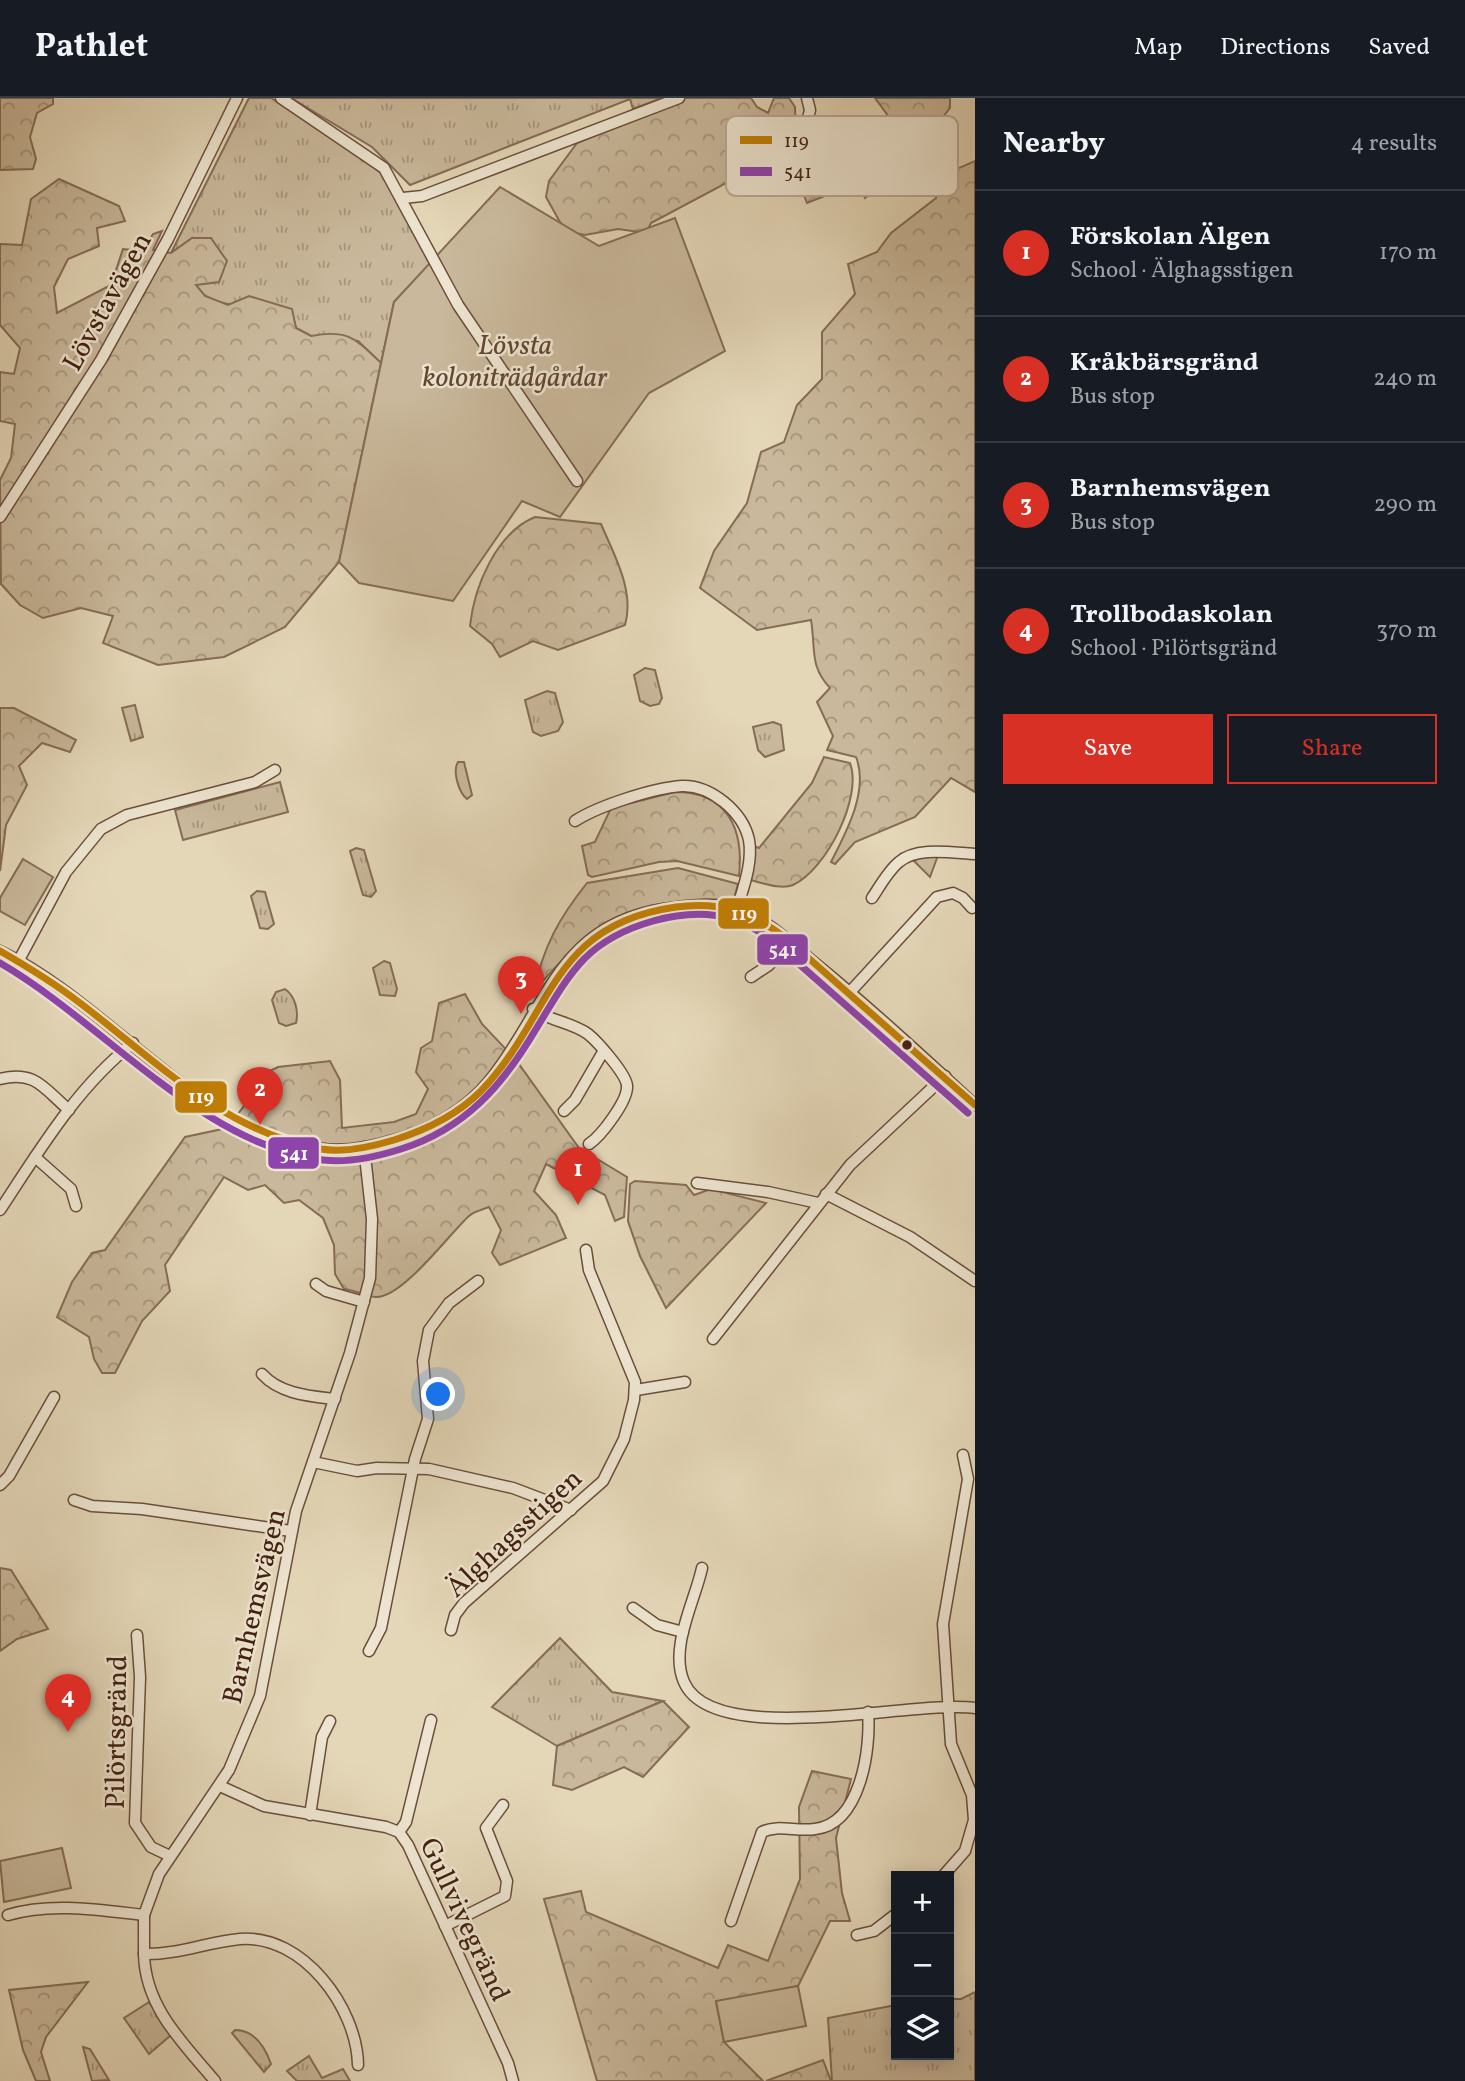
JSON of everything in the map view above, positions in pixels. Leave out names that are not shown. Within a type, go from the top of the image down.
[{"type":"street","name":"Lövstavägen","points":[[0,517],[101,360],[167,239],[237,98]]},
{"type":"street","points":[[281,98],[384,168],[403,198],[458,305],[577,481]]},
{"type":"street","points":[[403,198],[422,196],[679,98]]},
{"type":"street","points":[[807,98],[808,116]]},
{"type":"street","points":[[19,960],[66,872],[101,829],[127,815],[255,782],[275,770]]},
{"type":"street","points":[[575,821],[594,808],[684,786],[718,797],[732,809],[749,841],[745,881],[737,909]]},
{"type":"street","points":[[872,898],[896,864],[906,858],[938,852],[975,854]]},
{"type":"street","points":[[850,992],[940,895],[959,895],[972,908]]},
{"type":"street","points":[[0,951],[37,969],[230,1118],[304,1146],[325,1149],[364,1147],[410,1136],[433,1126],[472,1099],[504,1062],[533,1009],[566,963],[611,925],[648,911],[686,905],[715,905],[737,909],[764,922],[850,992],[975,1105]]},
{"type":"street","points":[[751,977],[774,961],[789,942]]},
{"type":"street","points":[[533,1009],[589,1035],[621,1072],[627,1087],[603,1135],[589,1144]]},
{"type":"street","points":[[0,1210],[69,1110],[94,1079],[133,1043]]},
{"type":"street","points":[[564,1111],[575,1100],[603,1052]]},
{"type":"street","points":[[0,1079],[14,1076],[34,1079],[69,1110]]},
{"type":"street","points":[[713,1339],[850,1165],[945,1076]]},
{"type":"street","name":"Barnhemsvägen","points":[[144,1915],[159,1874],[220,1786],[257,1706],[273,1639],[291,1531],[335,1399],[370,1278],[372,1219],[364,1147]]},
{"type":"street","points":[[35,1157],[71,1189],[76,1206]]},
{"type":"street","points":[[696,1183],[768,1192],[818,1203]]},
{"type":"street","points":[[826,1194],[927,1247],[975,1281]]},
{"type":"street","points":[[586,1250],[589,1270],[624,1349],[636,1390],[685,1382]]},
{"type":"street","points":[[369,1651],[381,1628],[414,1467],[428,1419],[423,1361],[429,1329],[449,1303],[478,1281]]},
{"type":"street","points":[[316,1284],[326,1291],[364,1302]]},
{"type":"street","points":[[262,1374],[271,1384],[284,1390],[335,1399]]},
{"type":"street","name":"Älghagsstigen","points":[[451,1630],[455,1615],[464,1603],[591,1493],[611,1468],[624,1439],[636,1390]]},
{"type":"street","points":[[0,1485],[9,1476],[54,1397]]},
{"type":"street","points":[[947,1871],[965,1851],[974,1819],[972,1795],[951,1744],[943,1624],[968,1479],[963,1455]]},
{"type":"street","points":[[313,1462],[357,1471],[414,1467],[513,1488],[571,1510]]},
{"type":"street","points":[[74,1500],[92,1506],[142,1510],[291,1531]]},
{"type":"street","points":[[702,1568],[680,1655],[684,1682],[695,1696],[707,1704],[755,1716],[802,1720],[868,1712],[975,1709]]},
{"type":"street","points":[[633,1608],[657,1625],[684,1632]]},
{"type":"street","name":"Pilörtsgränd","points":[[137,1635],[140,1665],[135,1822],[151,1847],[170,1856]]},
{"type":"street","points":[[731,1921],[762,1832],[772,1827],[792,1831],[828,1827],[838,1820],[849,1805],[863,1776],[870,1731],[868,1712]]},
{"type":"street","points":[[399,1832],[407,1822],[431,1720]]},
{"type":"street","points":[[310,1815],[322,1737],[330,1721]]},
{"type":"street","name":"Gullvivegränd","points":[[220,1786],[264,1806],[386,1827],[399,1832],[408,1845],[509,2063],[513,2081]]},
{"type":"street","points":[[444,1926],[505,1896],[507,1881],[486,1828],[503,1805]]},
{"type":"street","points":[[8,1915],[26,1910],[60,1907],[144,1915],[144,1954],[152,1998],[215,2081]]},
{"type":"street","points":[[857,1935],[874,1931],[891,1918]]},
{"type":"street","points":[[144,1954],[162,1955],[242,1939],[285,1949],[306,1961],[328,1985],[357,2045],[358,2065]]},
{"type":"green space","points":[[0,98],[53,98],[53,104],[37,113],[30,137],[36,159],[33,169],[0,170]]},
{"type":"green space","points":[[249,98],[271,98],[358,155],[382,174],[430,264],[394,302],[381,363],[358,341],[311,336],[296,328],[291,309],[237,306],[210,298],[200,291],[195,282],[192,238],[171,253]]},
{"type":"green space","points":[[291,98],[662,98],[633,109],[630,99],[410,185],[372,147]]},
{"type":"green space","points":[[684,98],[751,98],[757,107],[768,113],[774,98],[789,98],[795,107],[795,116],[726,116],[726,183],[651,223],[646,233],[618,229],[585,235],[565,231],[546,197],[549,181],[577,143]]},
{"type":"green space","points":[[875,98],[950,98],[950,108],[944,116],[888,116]]},
{"type":"green space","points":[[975,161],[975,792],[951,778],[915,817],[855,842],[835,864],[831,862],[858,797],[859,770],[856,757],[827,750],[833,736],[817,702],[830,688],[823,680],[814,657],[811,620],[757,630],[700,588],[714,551],[747,503],[761,452],[784,442],[797,405],[822,379],[822,332],[855,294],[848,264],[877,252],[891,233],[936,196],[958,196],[958,168]]},
{"type":"green space","points":[[59,179],[119,206],[125,221],[97,228],[99,246],[68,259],[54,287],[57,313],[111,285],[123,249],[143,251],[153,234],[162,231],[153,250],[171,253],[192,238],[211,238],[227,261],[219,282],[196,285],[205,296],[228,305],[249,296],[292,309],[296,328],[311,336],[343,335],[364,347],[381,363],[339,562],[285,627],[224,657],[158,665],[103,643],[113,616],[81,608],[43,618],[20,605],[1,584],[0,480],[11,458],[15,424],[0,421],[0,372],[14,374],[20,348],[0,325],[0,244],[22,245],[31,199]]},
{"type":"green space","name":"Lövsta koloniträdgårdar","points":[[500,187],[599,246],[675,218],[725,351],[649,393],[560,517],[522,501],[453,601],[359,583],[339,562],[394,302]]},
{"type":"green space","points":[[804,196],[825,196],[807,203]]},
{"type":"green space","points":[[535,517],[601,524],[622,573],[627,599],[625,625],[558,650],[533,641],[500,657],[492,644],[470,626],[476,595],[498,548],[509,535]]},
{"type":"green space","points":[[645,668],[655,670],[662,698],[659,704],[650,706],[640,701],[634,675]]},
{"type":"green space","points":[[547,691],[555,693],[563,722],[558,731],[541,736],[533,732],[525,700]]},
{"type":"green space","points":[[135,705],[143,737],[131,741],[122,708]]},
{"type":"green space","points":[[0,708],[14,708],[76,740],[70,752],[42,743],[19,766],[27,785],[6,825],[0,871]]},
{"type":"green space","points":[[773,722],[781,725],[784,750],[765,757],[758,750],[753,727]]},
{"type":"green space","points":[[824,757],[850,763],[853,777],[846,813],[829,849],[805,877],[793,885],[778,886],[750,880],[754,846],[759,848],[812,783]]},
{"type":"green space","points":[[458,762],[464,762],[472,795],[467,799],[457,782]]},
{"type":"green space","points":[[280,782],[288,812],[183,840],[175,810]]},
{"type":"green space","points":[[675,792],[708,799],[720,806],[729,816],[739,843],[739,876],[677,861],[659,862],[592,877],[588,875],[582,846],[595,842],[611,808]]},
{"type":"green space","points":[[356,848],[364,850],[376,891],[371,897],[363,895],[350,851]]},
{"type":"green space","points":[[914,857],[937,858],[930,877],[913,860]]},
{"type":"green space","points":[[23,859],[53,877],[25,925],[0,911],[0,898]]},
{"type":"green space","points":[[678,868],[738,884],[734,899],[729,903],[666,903],[641,908],[618,917],[577,946],[534,991],[542,960],[553,934],[587,883]]},
{"type":"green space","points":[[257,891],[265,892],[274,924],[268,929],[260,928],[251,896]]},
{"type":"green space","points":[[384,961],[390,963],[397,989],[395,996],[380,995],[373,968]]},
{"type":"green space","points":[[285,989],[294,1000],[297,1014],[296,1023],[286,1026],[279,1023],[272,1000],[276,992]]},
{"type":"green space","points":[[465,994],[482,1024],[516,1060],[579,1148],[627,1177],[624,1217],[615,1221],[605,1195],[546,1164],[534,1191],[556,1215],[566,1238],[500,1265],[492,1253],[501,1230],[489,1207],[469,1216],[425,1264],[398,1288],[386,1295],[375,1297],[344,1289],[335,1274],[334,1245],[323,1218],[299,1200],[284,1203],[265,1185],[248,1190],[224,1177],[165,1265],[170,1291],[142,1321],[115,1373],[102,1373],[94,1359],[89,1337],[57,1317],[72,1282],[92,1253],[105,1250],[185,1137],[227,1128],[247,1102],[250,1080],[278,1067],[330,1061],[340,1080],[342,1128],[394,1122],[416,1114],[428,1089],[416,1072],[421,1048],[432,1041],[439,1003]]},
{"type":"green space","points":[[635,1181],[686,1185],[694,1195],[711,1189],[766,1203],[666,1308],[640,1256],[628,1221],[630,1184]]},
{"type":"green space","points":[[0,1568],[11,1570],[48,1629],[17,1639],[0,1651]]},
{"type":"green space","points":[[560,1638],[612,1692],[663,1701],[557,1746],[492,1707]]},
{"type":"green space","points":[[663,1701],[689,1727],[643,1777],[624,1767],[572,1790],[553,1785],[557,1746]]},
{"type":"green space","points":[[812,1771],[851,1779],[836,1838],[842,1893],[850,1921],[830,1921],[798,1986],[716,2002],[724,2042],[763,2081],[597,2081],[544,1899],[581,1891],[586,1912],[718,1968],[728,1945],[768,1961],[800,1879],[799,1807]]},
{"type":"green space","points":[[62,1848],[71,1888],[4,1902],[0,1861]]},
{"type":"green space","points":[[88,1982],[46,2037],[41,2052],[50,2081],[36,2081],[23,2050],[9,1990]]},
{"type":"green space","points":[[798,1986],[806,2026],[724,2042],[716,2001]]},
{"type":"green space","points":[[975,1992],[975,2081],[832,2081],[828,2018],[891,2006],[891,2060],[954,2060],[954,1999],[961,1999]]},
{"type":"green space","points":[[149,2002],[171,2035],[149,2054],[124,2018]]},
{"type":"green space","points":[[235,2030],[248,2033],[262,2046],[271,2064],[264,2072],[232,2033]]},
{"type":"green space","points":[[83,2047],[90,2049],[109,2080],[92,2081]]},
{"type":"green space","points":[[309,2056],[322,2078],[343,2069],[350,2081],[297,2081],[287,2071]]},
{"type":"green space","points":[[823,2060],[831,2081],[766,2081]]},
{"type":"transit line","name":"119","points":[[0,951],[70,996],[164,1070],[222,1110],[253,1127],[286,1140],[321,1149],[349,1150],[385,1143],[418,1132],[472,1100],[505,1062],[558,977],[578,953],[602,933],[634,917],[676,907],[722,907],[762,922],[788,940],[975,1105]]},
{"type":"transit line","name":"541","points":[[0,963],[39,988],[195,1107],[236,1131],[278,1150],[323,1160],[343,1161],[401,1149],[444,1130],[463,1117],[510,1069],[570,975],[598,947],[615,936],[653,921],[714,915],[746,924],[771,940],[968,1113]]},
{"type":"place","name":"Barnhemsvägen","points":[[521,1014]]},
{"type":"place","name":"Kråkbärsgränd","points":[[260,1125]]},
{"type":"place","name":"Förskolan Älgen","points":[[578,1205]]},
{"type":"place","name":"Trollbodaskolan","points":[[68,1732]]}]
